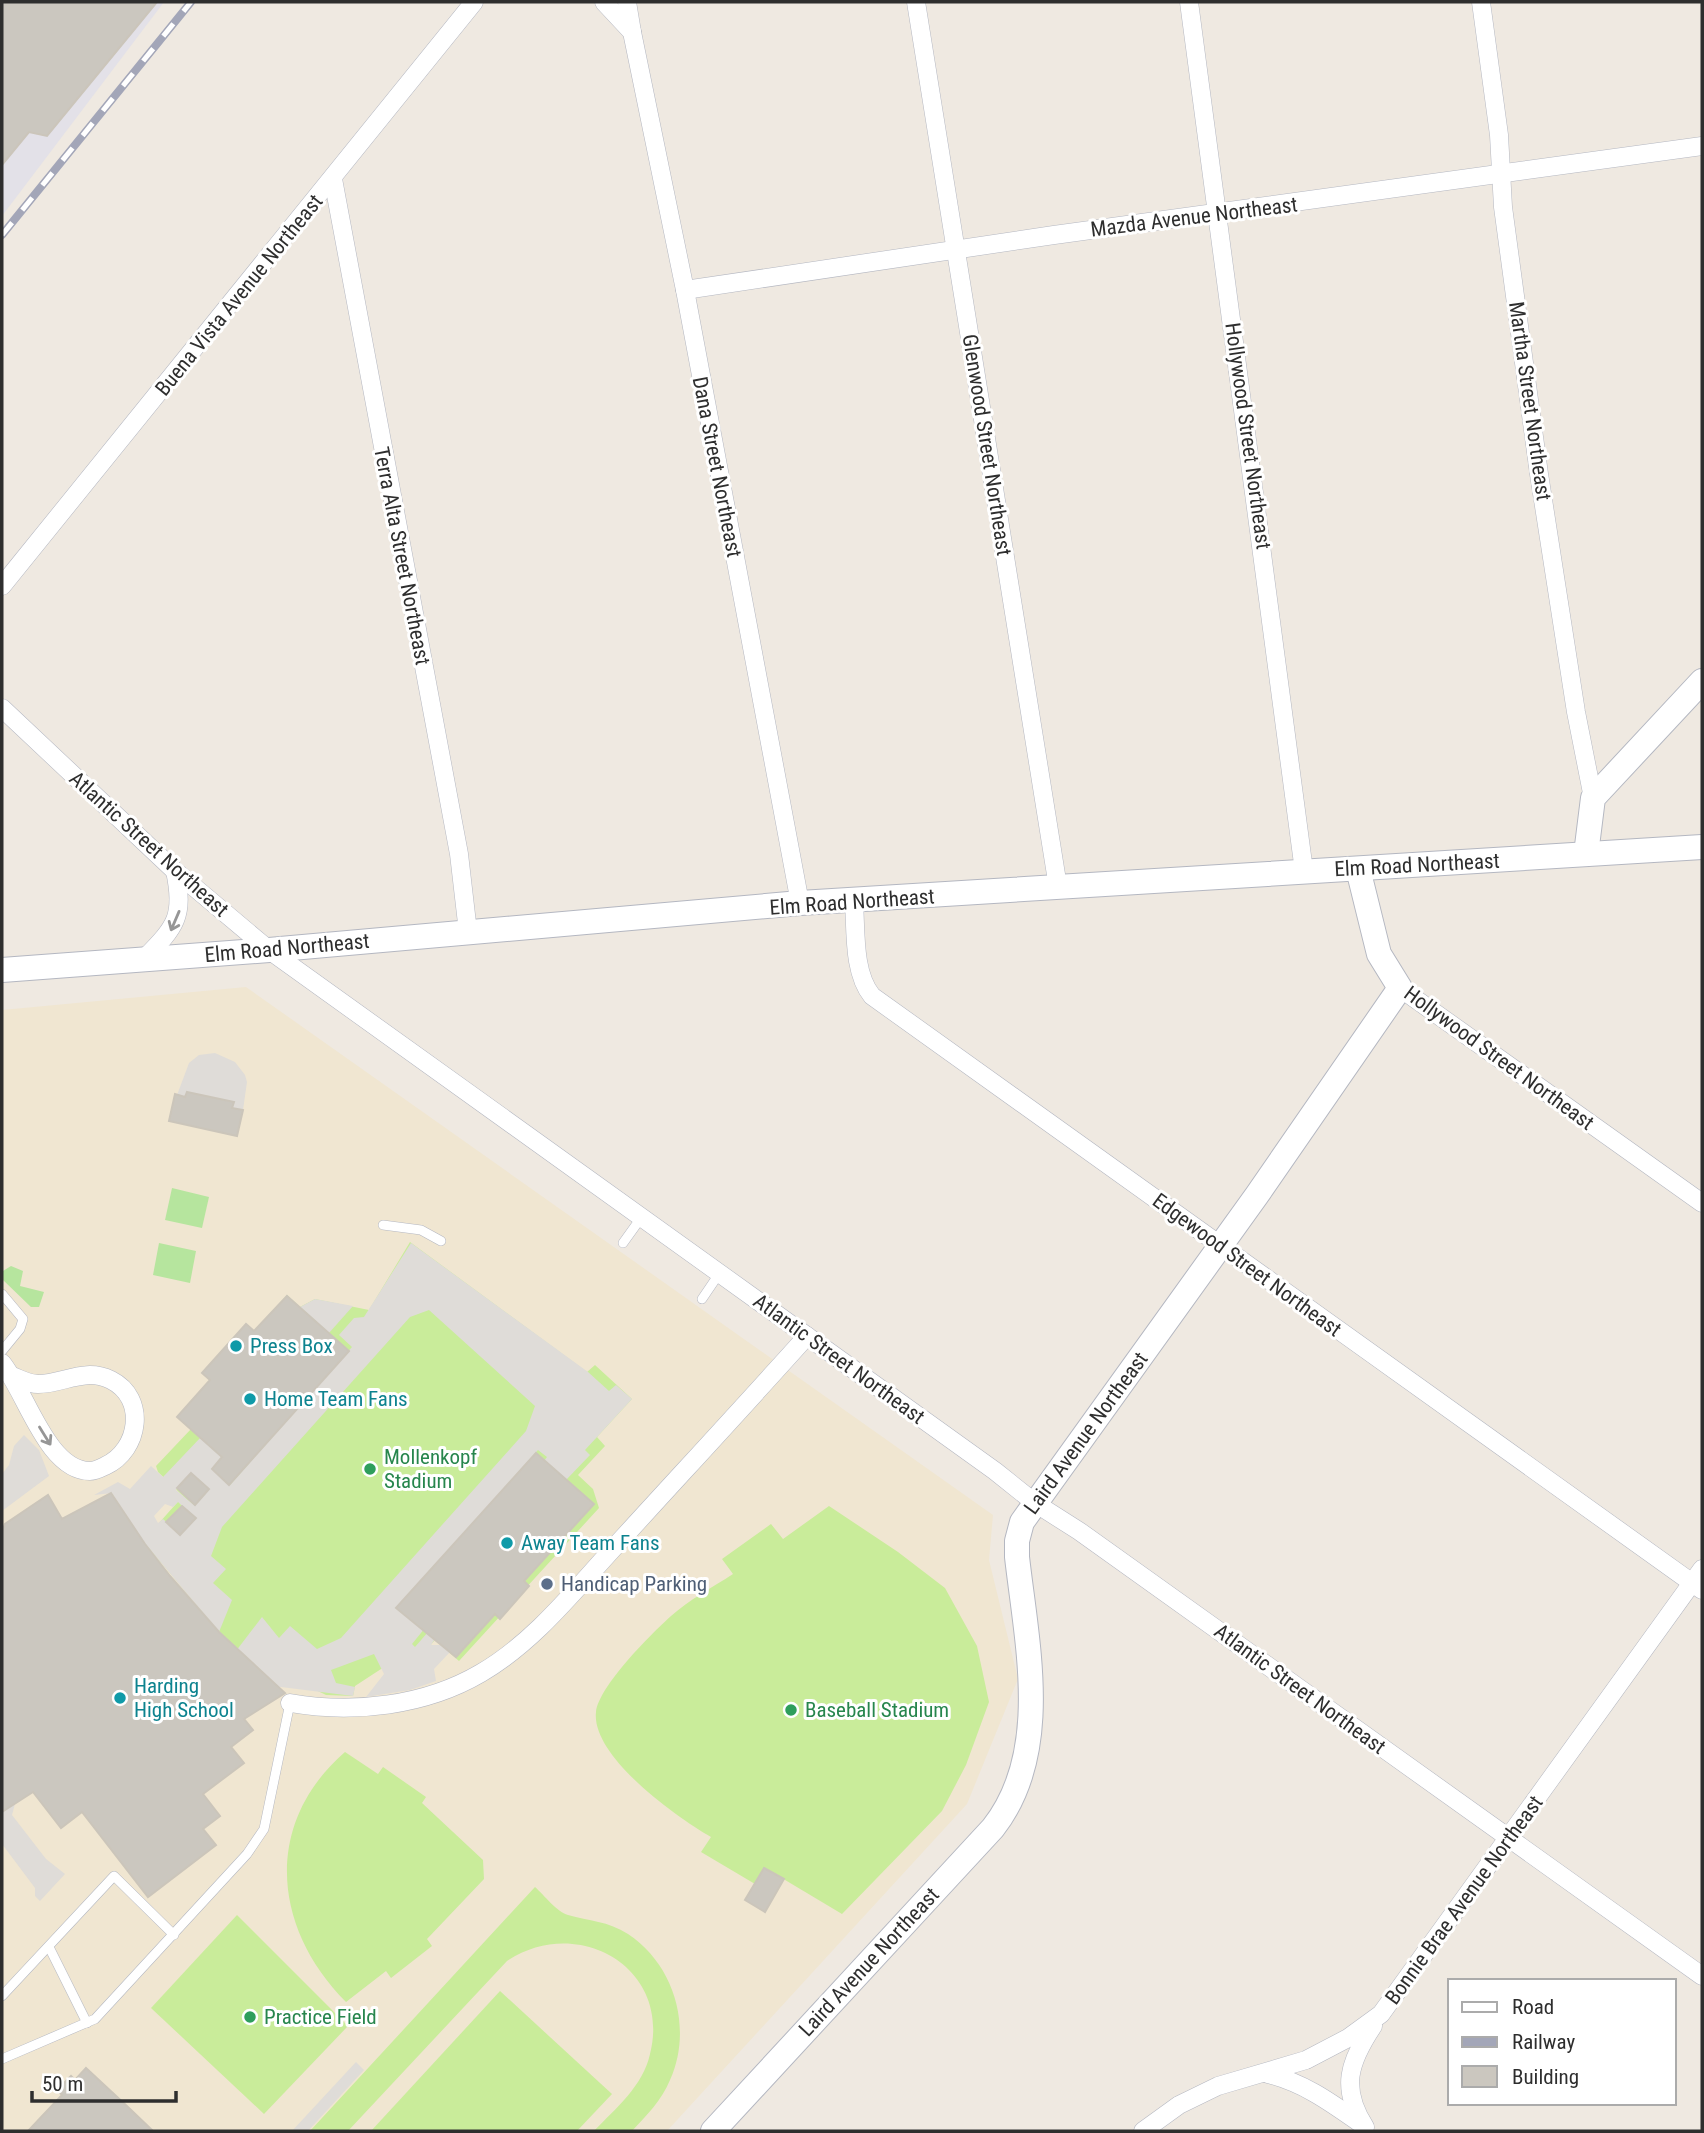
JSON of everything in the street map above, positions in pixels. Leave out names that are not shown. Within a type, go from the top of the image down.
[{"type":"street","name":"Buena Vista Avenue Northeast","points":[[2,586],[474,2]]},
{"type":"street","points":[[604,2],[632,32]]},
{"type":"street","name":"Dana Street Northeast","points":[[627,2],[685,290],[800,903]]},
{"type":"street","name":"Glenwood Street Northeast","points":[[916,2],[1058,887]]},
{"type":"street","name":"Hollywood Street Northeast","points":[[1189,2],[1304,871]]},
{"type":"street","name":"Martha Street Northeast","points":[[1481,2],[1539,474],[1576,712],[1593,798]]},
{"type":"street","name":"Mazda Avenue Northeast","points":[[685,290],[1702,146]]},
{"type":"street","name":"Terra Alta Street Northeast","points":[[333,179],[459,854],[468,932]]},
{"type":"street","points":[[1586,854],[1593,798],[1702,681]]},
{"type":"street","name":"Atlantic Street Northeast","points":[[2,708],[175,871],[269,950],[995,1471],[1035,1503],[1079,1531],[1702,1976]]},
{"type":"street","name":"Elm Road Northeast","points":[[2,970],[269,950],[800,903],[854,902],[1702,847]]},
{"type":"street","name":"Hollywood Street Northeast","points":[[1358,869],[1378,954],[1400,988],[1702,1203]]},
{"type":"street","points":[[143,960],[172,930],[180,913],[175,871]]},
{"type":"street","name":"Edgewood Street Northeast","points":[[854,902],[864,986],[872,996],[1220,1245],[1699,1580]]},
{"type":"street","name":"Laird Avenue Northeast","points":[[713,2131],[993,1828],[1014,1798],[1028,1751],[1029,1661],[1017,1541],[1022,1522],[1400,988]]},
{"type":"street","points":[[290,1703],[331,1708],[392,1704],[467,1681],[498,1663],[551,1616],[807,1336]]},
{"type":"street","points":[[7,1370],[33,1384],[90,1374],[110,1379],[122,1387],[131,1404],[135,1422],[132,1443],[124,1455],[92,1472],[72,1468],[46,1439],[7,1370]]},
{"type":"street","name":"Bonnie Brae Avenue Northeast","points":[[1143,2131],[1200,2094],[1218,2086],[1268,2074],[1316,2055],[1348,2038],[1381,2014],[1699,1580]]},
{"type":"street","points":[[1368,2129],[1354,2109],[1351,2068],[1359,2047],[1381,2014]]},
{"type":"street","points":[[1268,2074],[1292,2080],[1318,2094],[1368,2129]]},
{"type":"lane","points":[[623,1243],[641,1218]]},
{"type":"lane","points":[[383,1225],[421,1230],[441,1241]]},
{"type":"lane","points":[[702,1299],[719,1274]]},
{"type":"lane","points":[[2,1294],[23,1319],[20,1329],[2,1351]]},
{"type":"lane","points":[[2,2059],[87,2023],[105,2010],[247,1854],[264,1829],[290,1703]]},
{"type":"lane","points":[[2,1996],[114,1876],[174,1935]]},
{"type":"lane","points":[[49,1947],[87,2023]]},
{"type":"shaded area","points":[[2,2],[164,2],[2,216]]},
{"type":"shaded area","points":[[246,987],[993,1515],[989,1560],[1018,1679],[967,1804],[667,2131],[2,2131],[2,1010]]},
{"type":"shaded area","points":[[215,1053],[235,1062],[245,1075],[247,1082],[243,1110],[232,1108],[233,1102],[188,1092],[185,1097],[177,1095],[189,1063],[199,1055]]},
{"type":"shaded area","points":[[411,1243],[588,1372],[609,1391],[616,1385],[632,1399],[585,1450],[590,1455],[566,1480],[544,1461],[547,1457],[538,1450],[397,1608],[405,1615],[408,1612],[425,1628],[412,1644],[415,1647],[428,1632],[435,1639],[431,1645],[441,1645],[450,1652],[434,1669],[436,1681],[410,1690],[366,1697],[384,1674],[374,1654],[331,1670],[336,1683],[355,1687],[353,1696],[273,1686],[236,1651],[262,1617],[279,1638],[290,1626],[317,1649],[341,1638],[526,1431],[535,1406],[429,1310],[410,1317],[222,1527],[211,1556],[226,1569],[213,1583],[232,1600],[219,1632],[143,1541],[112,1493],[94,1495],[118,1482],[130,1489],[151,1466],[163,1477],[201,1437],[225,1459],[214,1467],[230,1485],[352,1347],[339,1335],[354,1318],[364,1317]],"holes":[[[191,1473],[209,1489],[194,1505],[176,1490]],[[178,1502],[195,1518],[180,1534],[163,1519],[158,1523],[154,1516],[165,1504],[173,1507]]]},
{"type":"shaded area","points":[[315,1299],[353,1306],[329,1333],[300,1307]]},
{"type":"shaded area","points":[[24,1435],[39,1450],[49,1476],[2,1511],[2,1474],[9,1465],[14,1446]]},
{"type":"shaded area","points":[[10,1787],[7,1794],[15,1804],[12,1815],[46,1859],[65,1874],[40,1901],[35,1896],[35,1888],[2,1844],[2,1813],[8,1807],[2,1793]]},
{"type":"shaded area","points":[[356,2062],[364,2070],[308,2131],[292,2131]]},
{"type":"green space","points":[[172,1188],[209,1197],[202,1228],[165,1220]]},
{"type":"green space","name":"Mollenkopf Stadium","points":[[410,1242],[587,1372],[595,1365],[632,1399],[597,1437],[605,1446],[578,1475],[593,1489],[599,1508],[459,1661],[435,1640],[412,1666],[401,1656],[355,1686],[353,1696],[326,1695],[236,1651],[143,1541],[183,1496],[158,1472],[156,1466],[191,1429],[177,1417],[210,1380],[202,1373],[216,1357],[254,1331],[287,1295],[300,1307],[315,1299],[369,1310]]},
{"type":"green space","points":[[159,1243],[196,1251],[190,1283],[153,1275]]},
{"type":"green space","points":[[11,1266],[23,1271],[20,1286],[44,1292],[39,1307],[31,1307],[3,1280],[3,1271]]},
{"type":"green space","name":"Baseball Stadium","points":[[829,1506],[898,1552],[945,1588],[977,1646],[989,1702],[966,1765],[942,1811],[842,1914],[765,1868],[755,1884],[701,1852],[711,1837],[658,1800],[621,1766],[598,1729],[596,1712],[599,1701],[616,1675],[651,1635],[685,1605],[733,1574],[722,1559],[771,1524],[783,1539]]},
{"type":"green space","points":[[345,1752],[378,1774],[383,1767],[426,1797],[422,1803],[483,1860],[484,1879],[427,1939],[432,1946],[391,1978],[386,1971],[346,2002],[321,1973],[303,1942],[292,1909],[287,1876],[290,1843],[300,1811],[318,1780]]},
{"type":"green space","points":[[535,1887],[564,1913],[606,1924],[628,1934],[658,1963],[668,1980],[679,2020],[677,2060],[663,2094],[643,2120],[632,2131],[594,2131],[628,2096],[646,2066],[653,2023],[647,1996],[633,1974],[613,1957],[589,1947],[562,1943],[534,1948],[507,1961],[348,2131],[310,2131]]},
{"type":"green space","name":"Practice Field","points":[[237,1915],[348,2026],[264,2114],[151,2008]]},
{"type":"green space","points":[[500,1991],[612,2094],[577,2131],[371,2131]]},
{"type":"building","points":[[2,2],[157,2],[47,136],[29,132],[2,165]]},
{"type":"building","points":[[187,1092],[234,1102],[232,1108],[243,1110],[237,1136],[169,1121],[175,1094],[185,1097]]},
{"type":"building","name":"Home Team Fans","points":[[287,1296],[349,1351],[229,1485],[212,1469],[222,1457],[177,1417],[210,1380],[202,1373],[246,1324],[254,1331]]},
{"type":"building","name":"Away Team Fans","points":[[536,1453],[594,1504],[524,1581],[529,1586],[500,1619],[495,1614],[456,1657],[396,1608]]},
{"type":"building","points":[[191,1473],[209,1489],[195,1505],[177,1488]]},
{"type":"building","name":"Harding High School","points":[[111,1493],[170,1576],[219,1632],[285,1693],[244,1719],[253,1730],[231,1747],[244,1763],[203,1794],[220,1816],[203,1829],[216,1845],[148,1897],[82,1812],[61,1828],[33,1792],[2,1812],[2,1532],[5,1524],[48,1495],[62,1519]]},
{"type":"building","points":[[182,1506],[196,1518],[180,1535],[166,1522]]},
{"type":"building","points":[[764,1868],[784,1879],[765,1912],[745,1900]]},
{"type":"building","points":[[86,2068],[153,2131],[28,2131],[62,2095],[57,2090],[71,2076],[75,2080]]},
{"type":"railway","points":[[2,235],[191,2]]},
{"type":"place","name":"Press Box","points":[[236,1346]]},
{"type":"place","name":"Home Team Fans","points":[[250,1399]]},
{"type":"place","name":"Mollenkopf Stadium","points":[[370,1469]]},
{"type":"place","name":"Away Team Fans","points":[[507,1543]]},
{"type":"place","name":"Handicap Parking","points":[[547,1584]]},
{"type":"place","name":"Harding High School","points":[[120,1698]]},
{"type":"place","name":"Baseball Stadium","points":[[791,1710]]},
{"type":"place","name":"Practice Field","points":[[250,2017]]}]
